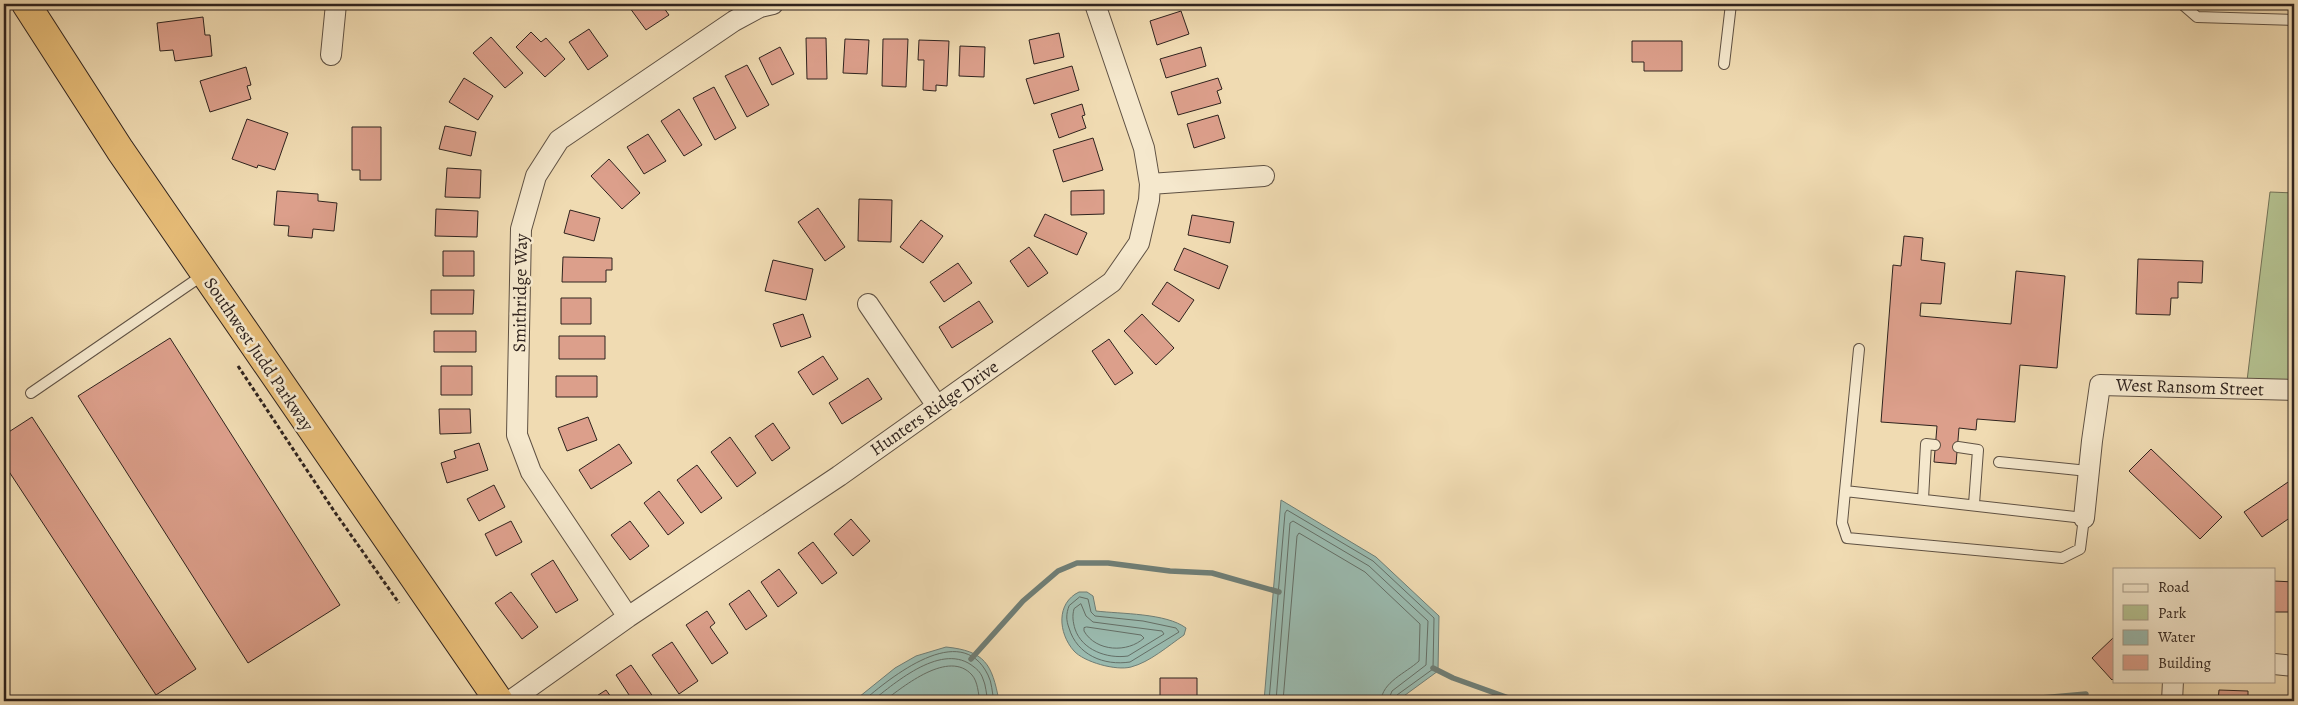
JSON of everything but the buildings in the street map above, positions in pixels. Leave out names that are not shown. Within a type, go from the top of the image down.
[{"type":"highway","name":"Southwest Judd Parkway","points":[[26,4],[99,119],[204,274],[499,701]]},
{"type":"street","points":[[331,55],[336,4]]},
{"type":"street","name":"Smithridge Way","points":[[628,617],[531,472],[517,435],[521,229],[536,176],[559,140],[734,21],[760,7],[773,4]]},
{"type":"street","name":"Hunters Ridge Drive","points":[[510,701],[628,617],[839,476],[1112,282],[1139,243],[1149,200],[1150,184],[1144,148],[1095,4]]},
{"type":"street","points":[[1150,184],[1264,176]]},
{"type":"street","points":[[868,304],[937,406]]},
{"type":"street","name":"West Ransom Street","points":[[2084,518],[2088,471],[2100,385],[2294,390]]},
{"type":"street","points":[[2276,664],[2294,666]]},
{"type":"street","points":[[2172,701],[2173,682]]},
{"type":"lane","points":[[1724,64],[1731,4]]},
{"type":"lane","points":[[2182,4],[2197,17],[2294,20]]},
{"type":"lane","points":[[31,393],[204,274]]},
{"type":"lane","points":[[1845,491],[1974,504],[2084,518],[2080,549],[2062,558],[1847,538],[1842,523],[1845,491],[1859,349]]},
{"type":"lane","points":[[1922,499],[1926,444],[1935,445]]},
{"type":"lane","points":[[1958,447],[1978,450],[1974,504]]},
{"type":"lane","points":[[1999,462],[2088,471]]},
{"type":"path","points":[[237,364],[334,511],[399,603]]},
{"type":"green space","points":[[2270,192],[2294,193],[2294,390],[2246,389]]},
{"type":"water","points":[[1281,500],[1376,557],[1439,616],[1438,671],[1397,701],[1264,701]]},
{"type":"water","points":[[1079,592],[1087,592],[1093,596],[1096,611],[1167,619],[1186,628],[1184,635],[1152,658],[1138,665],[1117,668],[1092,662],[1074,651],[1062,627],[1063,611],[1066,603]]},
{"type":"water","points":[[946,647],[970,652],[984,662],[993,678],[999,701],[854,701],[895,668],[916,656]]},
{"type":"waterway","points":[[971,659],[1023,601],[1058,571],[1077,563],[1108,563],[1170,571],[1212,573],[1279,592]]},
{"type":"waterway","points":[[1433,668],[1453,678],[1517,701]]},
{"type":"waterway","points":[[2006,701],[2086,694]]}]
